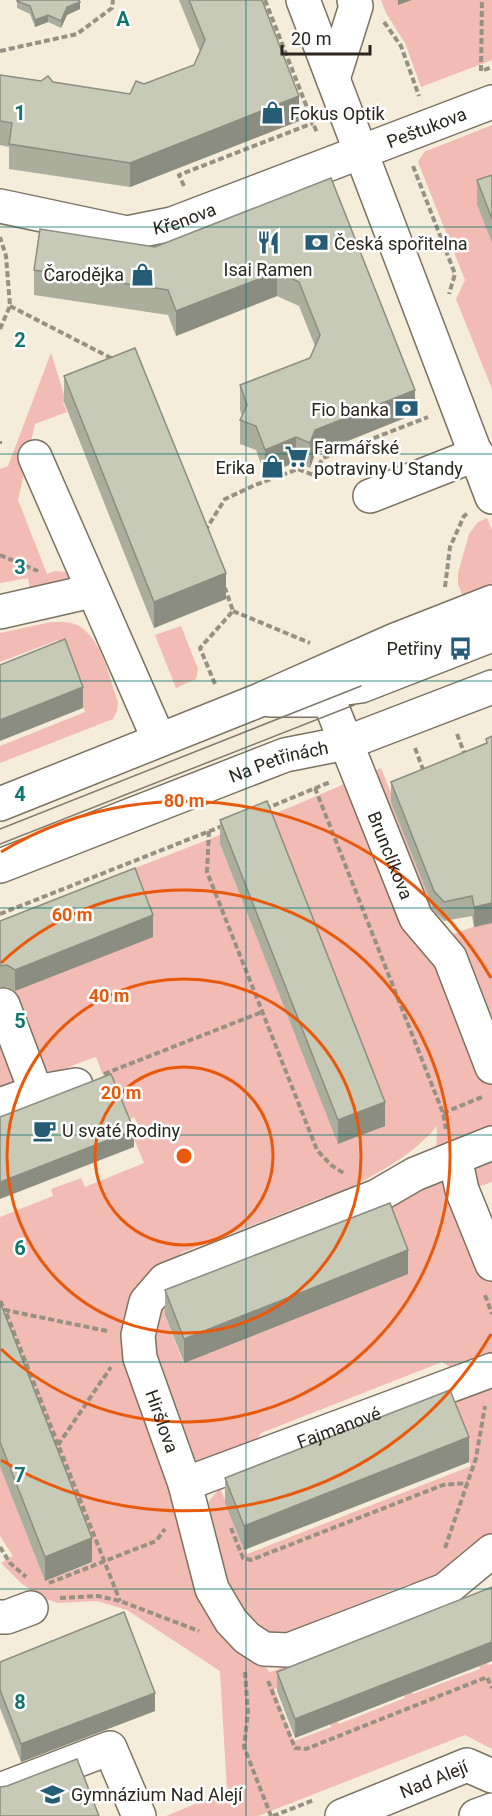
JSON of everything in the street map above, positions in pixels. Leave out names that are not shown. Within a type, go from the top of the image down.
[{"type":"street","points":[[303,0],[477,454],[484,502]]},
{"type":"street","points":[[333,79],[356,6],[354,0]]},
{"type":"street","name":"Peštukova","points":[[361,151],[492,102]]},
{"type":"street","name":"Křenova","points":[[0,207],[128,233],[172,224],[330,165],[361,151]]},
{"type":"street","points":[[370,496],[477,454]]},
{"type":"street","points":[[35,457],[159,740]]},
{"type":"street","points":[[0,612],[92,591]]},
{"type":"street","points":[[0,804],[260,700],[395,640],[492,602]]},
{"type":"street","points":[[260,700],[361,686],[492,635]]},
{"type":"street","points":[[346,743],[354,705],[492,651]]},
{"type":"street","name":"Na Petřinách","points":[[0,866],[285,755],[346,743],[492,687]]},
{"type":"street","name":"Brunclíkova","points":[[260,700],[329,700],[416,918],[450,958],[492,1067]]},
{"type":"street","points":[[3,1005],[36,1092]]},
{"type":"street","points":[[0,1105],[36,1092],[76,1085]]},
{"type":"street","name":"Hiršlova","points":[[492,1143],[451,1145],[415,1174],[379,1195],[165,1280],[146,1302],[138,1335],[140,1358],[186,1484],[212,1589],[231,1621],[247,1638],[264,1649],[289,1650],[445,1590],[492,1551]]},
{"type":"street","points":[[451,1145],[462,1190],[492,1264]]},
{"type":"street","name":"Fajmanové","points":[[186,1484],[491,1370]]},
{"type":"street","points":[[0,1790],[110,1748],[139,1816]]},
{"type":"street","name":"Nad Alejí","points":[[342,1816],[467,1765],[492,1776]]},
{"type":"street","points":[[476,1816],[492,1810]]},
{"type":"path","points":[[0,51],[77,34],[112,8],[113,0]]},
{"type":"path","points":[[481,71],[482,0]]},
{"type":"path","points":[[381,17],[401,46],[429,125]]},
{"type":"path","points":[[195,215],[179,175],[313,123]]},
{"type":"path","points":[[413,161],[413,169],[455,274],[447,300]]},
{"type":"path","points":[[0,236],[6,256],[10,306],[0,329]]},
{"type":"path","points":[[10,306],[122,364]]},
{"type":"path","points":[[200,523],[204,534],[225,499],[255,484],[298,469],[313,475],[323,458],[437,414]]},
{"type":"path","points":[[445,592],[450,547],[464,516],[484,502]]},
{"type":"path","points":[[221,578],[233,611],[320,647]]},
{"type":"path","points":[[216,687],[200,648],[233,611]]},
{"type":"path","points":[[455,731],[467,762]]},
{"type":"path","points":[[415,747],[426,776]]},
{"type":"path","points":[[262,810],[333,781]]},
{"type":"path","points":[[315,788],[443,1113],[451,1145]]},
{"type":"path","points":[[0,914],[230,823]]},
{"type":"path","points":[[209,831],[207,872],[316,1150],[332,1165],[379,1195]]},
{"type":"path","points":[[76,1085],[262,1012]]},
{"type":"path","points":[[443,1113],[491,1094]]},
{"type":"path","points":[[0,1300],[120,1601]]},
{"type":"path","points":[[5,1310],[123,1335],[138,1335]]},
{"type":"path","points":[[58,1446],[126,1344],[138,1335]]},
{"type":"path","points":[[428,1596],[476,1458],[491,1370]]},
{"type":"path","points":[[228,1519],[243,1558],[250,1560],[443,1485],[468,1483]]},
{"type":"path","points":[[0,1547],[34,1598]]},
{"type":"path","points":[[34,1598],[105,1562]]},
{"type":"path","points":[[34,1598],[98,1596],[120,1601],[202,1632]]},
{"type":"path","points":[[244,1667],[248,1712],[244,1747],[271,1816]]},
{"type":"path","points":[[264,1670],[295,1748],[306,1749],[487,1677],[492,1688]]},
{"type":"shaded area","points":[[381,0],[492,0],[492,60],[421,87],[405,43],[386,13]]},
{"type":"shaded area","points":[[492,125],[492,199],[477,205],[492,243],[492,389],[456,299],[465,280],[418,162],[424,152]]},
{"type":"shaded area","points":[[51,353],[66,401],[63,403],[67,412],[35,424],[18,500],[47,574],[55,571],[68,572],[72,581],[30,590],[28,578],[0,583],[0,469],[8,466]]},
{"type":"shaded area","points":[[487,518],[492,530],[492,583],[483,594],[465,603],[458,584],[458,573],[469,534],[478,522]]},
{"type":"shaded area","points":[[51,622],[76,624],[94,641],[108,671],[118,702],[117,711],[113,719],[0,763],[0,746],[85,712],[58,640],[0,662],[0,633]]},
{"type":"shaded area","points":[[181,626],[198,669],[196,679],[176,688],[155,635]]},
{"type":"shaded area","points":[[381,768],[448,936],[492,920],[492,1182],[472,1189],[492,1241],[492,1359],[453,1369],[442,1362],[261,1433],[252,1446],[194,1464],[186,1460],[149,1346],[152,1322],[157,1311],[162,1302],[179,1288],[398,1198],[417,1187],[435,1185],[437,1126],[409,1152],[355,1185],[362,1193],[342,1202],[333,1197],[324,1197],[181,1253],[175,1267],[152,1280],[138,1295],[130,1319],[130,1345],[207,1597],[223,1624],[270,1672],[492,1587],[492,1603],[469,1615],[459,1619],[458,1617],[394,1642],[395,1644],[385,1648],[383,1646],[320,1671],[321,1673],[310,1677],[309,1675],[274,1689],[294,1741],[331,1727],[330,1724],[337,1721],[339,1724],[405,1698],[404,1695],[412,1692],[413,1694],[480,1669],[479,1666],[487,1663],[492,1664],[492,1749],[465,1735],[258,1816],[166,1816],[227,1791],[220,1671],[127,1610],[97,1601],[58,1603],[46,1599],[22,1584],[1,1563],[13,1556],[0,1536],[0,1467],[45,1581],[92,1563],[0,1327],[0,1217],[53,1196],[51,1189],[81,1178],[85,1187],[144,1163],[134,1139],[137,1138],[133,1129],[139,1126],[134,1117],[130,1119],[119,1093],[113,1095],[110,1089],[66,1106],[67,1097],[106,1083],[96,1057],[60,1070],[50,1071],[43,1068],[31,1055],[19,1021],[4,1025],[14,1053],[16,1072],[8,1088],[0,1095],[0,997],[153,936],[135,890],[0,942],[0,921],[291,807]],"holes":[[[267,825],[385,1126],[339,1144],[220,844]],[[390,1227],[408,1274],[183,1363],[165,1315]]]},
{"type":"shaded area","points":[[492,1384],[492,1534],[439,1579],[421,1585],[409,1584],[307,1624],[285,1642],[241,1621],[204,1519],[209,1501],[220,1488],[247,1554],[471,1466],[444,1397]]},
{"type":"building","points":[[17,0],[79,0],[80,2],[67,7],[61,21],[48,15],[35,20],[30,6]]},
{"type":"building","points":[[189,0],[262,0],[299,96],[130,163],[9,144],[12,123],[0,121],[0,75],[41,81],[48,76],[53,82],[130,94],[136,81],[144,84],[194,65],[205,40]]},
{"type":"building","points":[[492,175],[492,219],[477,180]]},
{"type":"building","points":[[331,178],[415,390],[315,430],[310,443],[296,437],[265,450],[256,426],[240,420],[247,405],[240,385],[310,358],[320,335],[299,282],[277,272],[176,311],[168,290],[34,270],[40,229],[155,247]]},
{"type":"building","points":[[135,348],[226,573],[154,602],[64,376]]},
{"type":"building","points":[[65,639],[83,687],[0,720],[0,665]]},
{"type":"building","points":[[492,736],[492,903],[474,907],[472,896],[444,902],[434,891],[391,782],[487,743],[486,739]]},
{"type":"building","points":[[267,801],[385,1102],[338,1120],[220,820]]},
{"type":"building","points":[[135,868],[153,915],[15,970],[7,965],[0,966],[0,921]]},
{"type":"building","points":[[111,1074],[134,1130],[0,1182],[0,1117]]},
{"type":"building","points":[[390,1203],[408,1250],[184,1339],[165,1290]]},
{"type":"building","points":[[0,1302],[92,1538],[45,1557],[0,1442]]},
{"type":"building","points":[[450,1390],[469,1437],[244,1526],[225,1478]]},
{"type":"building","points":[[492,1587],[492,1642],[295,1719],[277,1672]]},
{"type":"building","points":[[124,1612],[155,1693],[21,1744],[0,1690],[0,1662]]},
{"type":"building","name":"Gymnázium Nad Alejí","points":[[77,1759],[99,1816],[0,1816],[0,1787]]},
{"type":"tram line","points":[[0,829],[361,686]]},
{"type":"tram line","points":[[0,844],[354,705]]},
{"type":"place","name":"Fokus Optik","points":[[272,113]]},
{"type":"place","name":"Isai Ramen","points":[[268,243]]},
{"type":"place","name":"Česká spořitelna","points":[[316,243]]},
{"type":"place","name":"Čarodějka","points":[[142,274]]},
{"type":"place","name":"Fio banka","points":[[407,409]]},
{"type":"place","name":"Farmářské potraviny U Standy","points":[[296,457]]},
{"type":"place","name":"Erika","points":[[273,467]]},
{"type":"place","name":"Petřiny","points":[[460,648]]},
{"type":"place","name":"U svaté Rodiny","points":[[44,1130]]},
{"type":"place","name":"Gymnázium Nad Alejí","points":[[53,1794]]}]
